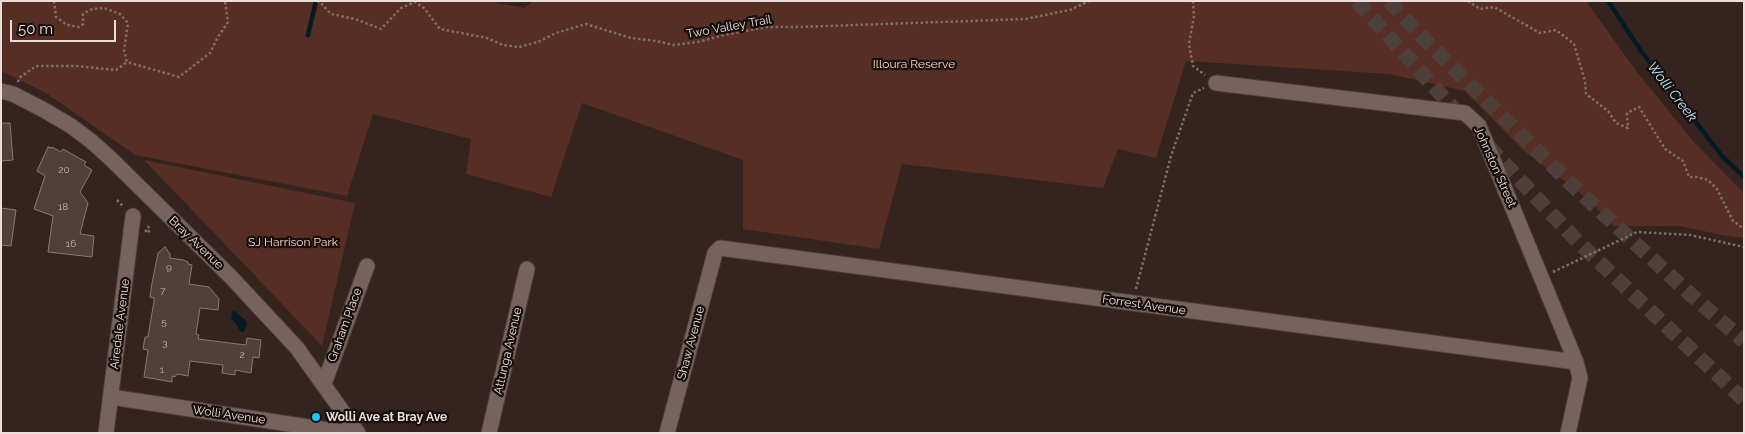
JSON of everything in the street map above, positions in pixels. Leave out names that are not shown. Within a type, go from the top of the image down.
[{"type":"street","name":"Johnston Street","points":[[1216,83],[1465,113],[1479,126],[1576,362],[1580,378],[1568,433]]},
{"type":"street","name":"Bray Avenue","points":[[9,89],[14,94],[44,110],[92,141],[231,277],[297,348],[358,433]]},
{"type":"street","name":"Airedale Avenue","points":[[106,433],[128,211]]},
{"type":"street","name":"Forrest Avenue","points":[[714,253],[720,248],[1576,362]]},
{"type":"street","name":"Shaw Avenue","points":[[666,433],[714,253]]},
{"type":"street","name":"Graham Place","points":[[324,384],[367,266]]},
{"type":"street","name":"Attunga Avenue","points":[[489,433],[526,270]]},
{"type":"street","name":"Wolli Avenue","points":[[111,397],[251,426],[348,433]]},
{"type":"path","points":[[54,1],[56,17],[67,26],[79,27],[83,24],[83,14],[92,9],[104,8],[120,14],[128,24],[124,51],[127,62]]},
{"type":"path","points":[[127,62],[179,77],[210,53],[218,36],[228,22],[225,1]]},
{"type":"path","name":"Two Valley Trail","points":[[317,1],[332,14],[355,19],[381,29],[402,8],[415,2],[424,8],[440,29],[487,38],[503,45],[519,47],[586,24],[631,38],[673,45],[698,42],[767,27],[1025,19],[1070,10],[1090,1]]},
{"type":"path","points":[[1193,1],[1194,16],[1189,44],[1193,66],[1216,83]]},
{"type":"path","points":[[1468,1],[1480,9],[1494,7],[1540,33],[1556,30],[1574,44],[1586,81],[1586,94],[1608,111],[1616,123],[1628,128],[1627,113],[1639,107],[1665,149],[1682,161],[1689,177],[1708,180],[1717,190],[1734,221],[1744,229]]},
{"type":"path","points":[[9,89],[19,78],[36,66],[76,66],[116,70],[127,62]]},
{"type":"path","points":[[1136,291],[1171,156],[1193,93],[1216,83]]},
{"type":"path","points":[[117,200],[128,211]]},
{"type":"path","points":[[1552,273],[1637,232],[1690,235],[1744,247]]},
{"type":"green space","name":"Illoura Reserve","points":[[1,1],[486,1],[525,8],[533,1],[1586,1],[1637,72],[1693,141],[1744,193],[1744,238],[1679,226],[1614,226],[1588,199],[1524,151],[1465,91],[1389,74],[1186,61],[1156,158],[1118,149],[1103,188],[902,164],[879,249],[743,229],[743,160],[582,103],[551,197],[466,174],[471,139],[373,114],[347,196],[135,155],[46,93],[1,71]]},
{"type":"green space","name":"SJ Harrison Park","points":[[144,160],[355,203],[322,346],[239,259]]},
{"type":"water","points":[[235,311],[247,322],[244,332],[240,331],[231,319],[232,312]]},
{"type":"building","points":[[1,123],[10,123],[13,160],[1,161]]},
{"type":"building","points":[[48,147],[61,152],[63,149],[86,162],[84,165],[92,170],[80,192],[88,203],[80,234],[94,236],[92,257],[48,252],[53,216],[34,209],[45,176],[37,171]]},
{"type":"building","points":[[1,208],[16,210],[11,246],[1,245]]},
{"type":"building","points":[[165,247],[170,254],[170,258],[183,260],[192,265],[189,284],[209,287],[219,299],[218,310],[200,308],[196,334],[199,335],[198,339],[246,345],[247,338],[261,340],[259,358],[253,357],[251,373],[235,370],[235,375],[222,373],[223,365],[190,361],[188,376],[177,374],[175,377],[172,376],[172,382],[144,377],[148,350],[143,349],[145,337],[148,337],[154,301],[154,298],[150,297],[152,283],[158,253]]},
{"type":"waterway","points":[[308,35],[316,1]]},
{"type":"waterway","name":"Wolli Creek","points":[[1608,1],[1641,51],[1722,156],[1744,177]]},
{"type":"tunnel","points":[[1357,1],[1462,118]]},
{"type":"tunnel","points":[[1389,1],[1429,44],[1572,185],[1744,341]]},
{"type":"tunnel","points":[[1488,146],[1577,241],[1744,400]]},
{"type":"place","name":"Wolli Ave at Bray Ave","points":[[316,417]]}]
